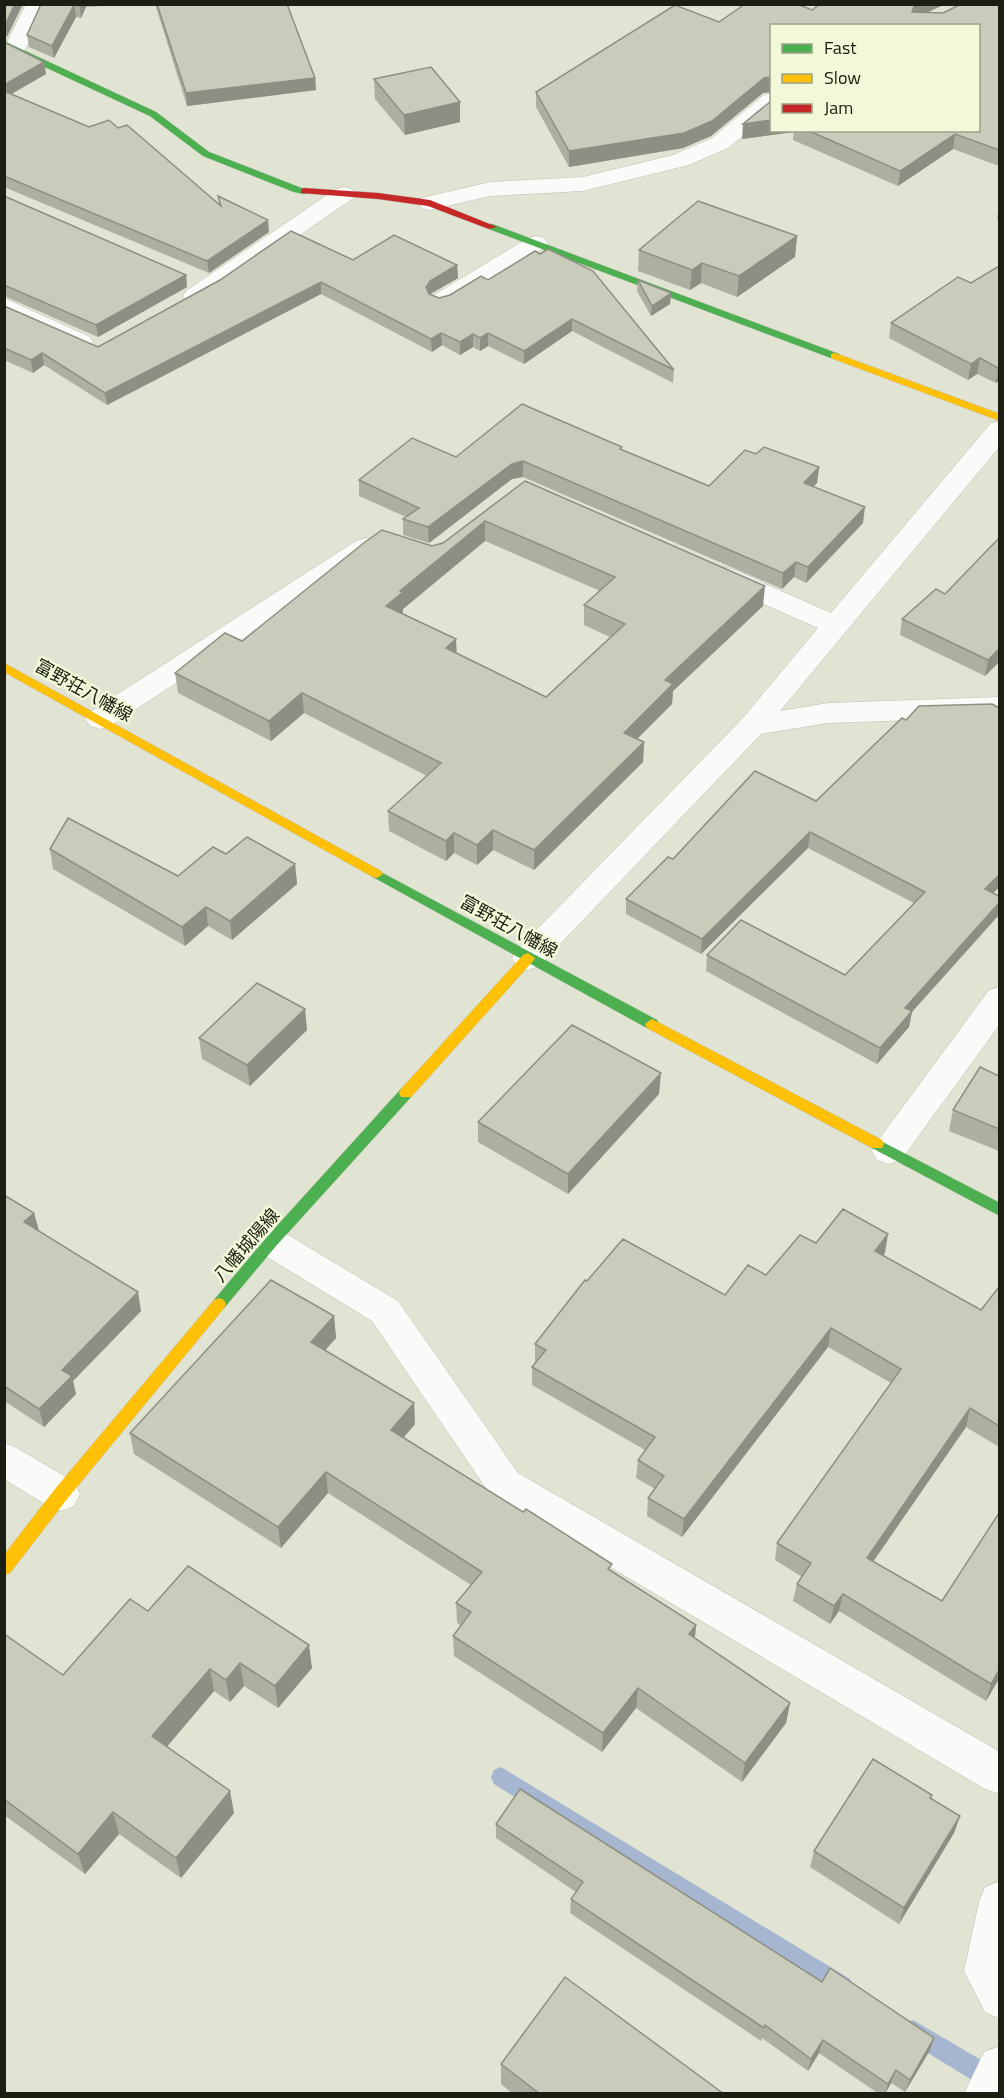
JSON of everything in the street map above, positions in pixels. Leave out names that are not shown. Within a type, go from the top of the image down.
[{"type":"main road","points":[[10,47],[153,114],[206,154],[297,190],[430,203],[999,418]]},
{"type":"main road","name":"富野荘八幡線","points":[[4,667],[528,958],[999,1210]]},
{"type":"main road","name":"八幡城陽線","points":[[4,1568],[62,1494],[271,1242],[528,958]]},
{"type":"street","points":[[10,47],[37,4]]},
{"type":"street","points":[[430,203],[490,189],[583,184],[681,160],[720,142],[770,101]]},
{"type":"street","points":[[170,309],[200,282],[344,194]]},
{"type":"street","points":[[440,302],[536,243]]},
{"type":"street","points":[[4,304],[99,350]]},
{"type":"street","points":[[528,958],[752,726],[999,429]]},
{"type":"street","points":[[100,719],[380,538],[390,542]]},
{"type":"street","points":[[706,568],[835,625]]},
{"type":"street","points":[[752,726],[828,713],[999,707]]},
{"type":"street","points":[[889,1151],[999,999]]},
{"type":"street","points":[[271,1242],[385,1311],[505,1485],[999,1775]]},
{"type":"street","points":[[4,1460],[62,1494]]},
{"type":"street","points":[[999,1902],[986,1971],[999,1997]]},
{"type":"street","points":[[986,2094],[999,2068]]},
{"type":"building","points":[[4,4],[15,4],[5,25],[4,25]]},
{"type":"building","points":[[41,4],[80,4],[80,6],[74,5],[52,46],[27,35]]},
{"type":"building","points":[[157,4],[287,4],[315,78],[186,93]]},
{"type":"building","points":[[745,4],[797,4],[812,10],[820,4],[915,4],[912,12],[943,13],[961,4],[999,4],[999,150],[955,134],[900,171],[812,132],[980,132],[980,24],[770,24],[770,77],[764,78],[712,121],[684,133],[569,151],[536,92],[675,5],[719,22]]},
{"type":"building","points":[[4,42],[44,62],[4,85]]},
{"type":"building","points":[[431,67],[460,102],[404,115],[374,79]]},
{"type":"building","points":[[4,91],[89,127],[109,120],[118,128],[127,125],[221,206],[218,196],[268,220],[207,261],[4,176]]},
{"type":"building","points":[[770,102],[770,120],[743,124]]},
{"type":"building","points":[[4,196],[186,275],[96,325],[4,285]]},
{"type":"building","points":[[698,201],[797,236],[739,276],[702,263],[692,270],[639,250]]},
{"type":"building","points":[[291,231],[353,260],[394,235],[457,265],[430,281],[426,287],[429,294],[439,298],[450,295],[481,276],[488,280],[535,251],[540,254],[548,249],[593,271],[674,370],[572,319],[524,351],[488,333],[480,338],[473,334],[460,342],[441,333],[431,339],[321,282],[105,393],[42,353],[31,360],[4,348],[4,306],[98,347],[220,280]]},
{"type":"building","points":[[999,266],[998,368],[980,358],[971,364],[891,323],[958,277],[971,283]]},
{"type":"building","points":[[638,280],[671,293],[652,306]]},
{"type":"building","points":[[522,404],[622,447],[620,449],[709,486],[745,450],[756,454],[764,447],[819,467],[804,483],[865,507],[808,567],[796,562],[783,573],[523,461],[512,464],[428,527],[403,519],[419,508],[359,480],[412,438],[456,457]]},
{"type":"building","points":[[525,481],[765,586],[665,680],[673,684],[624,733],[644,742],[534,850],[493,830],[477,845],[454,833],[446,841],[388,811],[441,763],[302,693],[269,721],[175,673],[225,633],[242,641],[382,530],[432,546],[443,543]],"holes":[[[485,521],[615,577],[584,605],[625,624],[546,697],[446,648],[456,639],[386,606],[403,592],[400,591]]]},
{"type":"building","points":[[999,538],[999,649],[988,660],[902,619],[936,589],[945,594]]},
{"type":"building","points":[[992,704],[999,708],[999,875],[985,889],[999,896],[999,903],[905,1008],[912,1011],[880,1048],[707,955],[741,920],[845,975],[925,892],[810,832],[702,939],[626,899],[668,857],[673,859],[755,771],[816,801],[902,718],[906,720],[919,706]]},
{"type":"building","points":[[68,818],[178,876],[213,847],[226,854],[247,837],[295,864],[230,921],[206,907],[182,927],[50,849]]},
{"type":"building","points":[[257,983],[305,1009],[247,1065],[199,1038]]},
{"type":"building","points":[[572,1025],[661,1073],[568,1174],[478,1122]]},
{"type":"building","points":[[980,1067],[999,1076],[999,1129],[953,1110]]},
{"type":"building","points":[[4,1195],[34,1213],[24,1222],[138,1292],[62,1370],[72,1376],[39,1409],[4,1386]]},
{"type":"building","points":[[843,1209],[888,1234],[875,1251],[981,1310],[999,1287],[999,1426],[970,1408],[867,1558],[942,1601],[999,1513],[999,1670],[991,1684],[843,1594],[834,1606],[797,1584],[811,1563],[777,1543],[901,1369],[831,1328],[684,1519],[648,1498],[664,1476],[638,1460],[655,1437],[532,1367],[546,1350],[535,1344],[585,1280],[587,1281],[623,1239],[725,1295],[748,1265],[766,1275],[800,1235],[816,1243]]},
{"type":"building","points":[[271,1280],[334,1316],[311,1342],[414,1403],[391,1430],[523,1512],[526,1509],[612,1564],[608,1569],[696,1625],[689,1634],[790,1703],[745,1763],[638,1688],[603,1733],[453,1636],[471,1612],[456,1603],[482,1572],[326,1472],[278,1527],[130,1433]]},
{"type":"building","points":[[188,1566],[309,1645],[275,1686],[240,1663],[226,1680],[210,1669],[152,1736],[230,1791],[176,1858],[113,1812],[78,1854],[4,1799],[4,1634],[63,1675],[130,1599],[148,1611]]},
{"type":"building","points":[[873,1759],[932,1795],[930,1798],[960,1816],[904,1908],[814,1851]]},
{"type":"building","points":[[520,1789],[822,1982],[830,1968],[934,2038],[910,2080],[896,2070],[888,2084],[823,2040],[811,2059],[765,2025],[764,2028],[571,1899],[583,1882],[496,1824]]},
{"type":"building","points":[[565,1977],[724,2094],[540,2094],[501,2064]]},
{"type":"waterway","points":[[501,1777],[842,1987]]},
{"type":"waterway","points":[[913,2031],[993,2080]]},
{"type":"traffic: fast","points":[[4,44],[153,114],[206,154],[304,191]]},
{"type":"traffic: fast","points":[[492,227],[835,356]]},
{"type":"traffic: fast","points":[[377,874],[652,1024]]},
{"type":"traffic: fast","points":[[219,1304],[271,1242],[406,1093]]},
{"type":"traffic: fast","points":[[877,1144],[1000,1210]]},
{"type":"traffic: slow","points":[[835,356],[1000,418]]},
{"type":"traffic: slow","points":[[4,667],[377,874]]},
{"type":"traffic: slow","points":[[406,1093],[528,958]]},
{"type":"traffic: slow","points":[[652,1024],[877,1144]]},
{"type":"traffic: slow","points":[[4,1568],[61,1494],[219,1304]]},
{"type":"traffic: jam","points":[[304,191],[378,196],[430,203],[492,227]]}]
